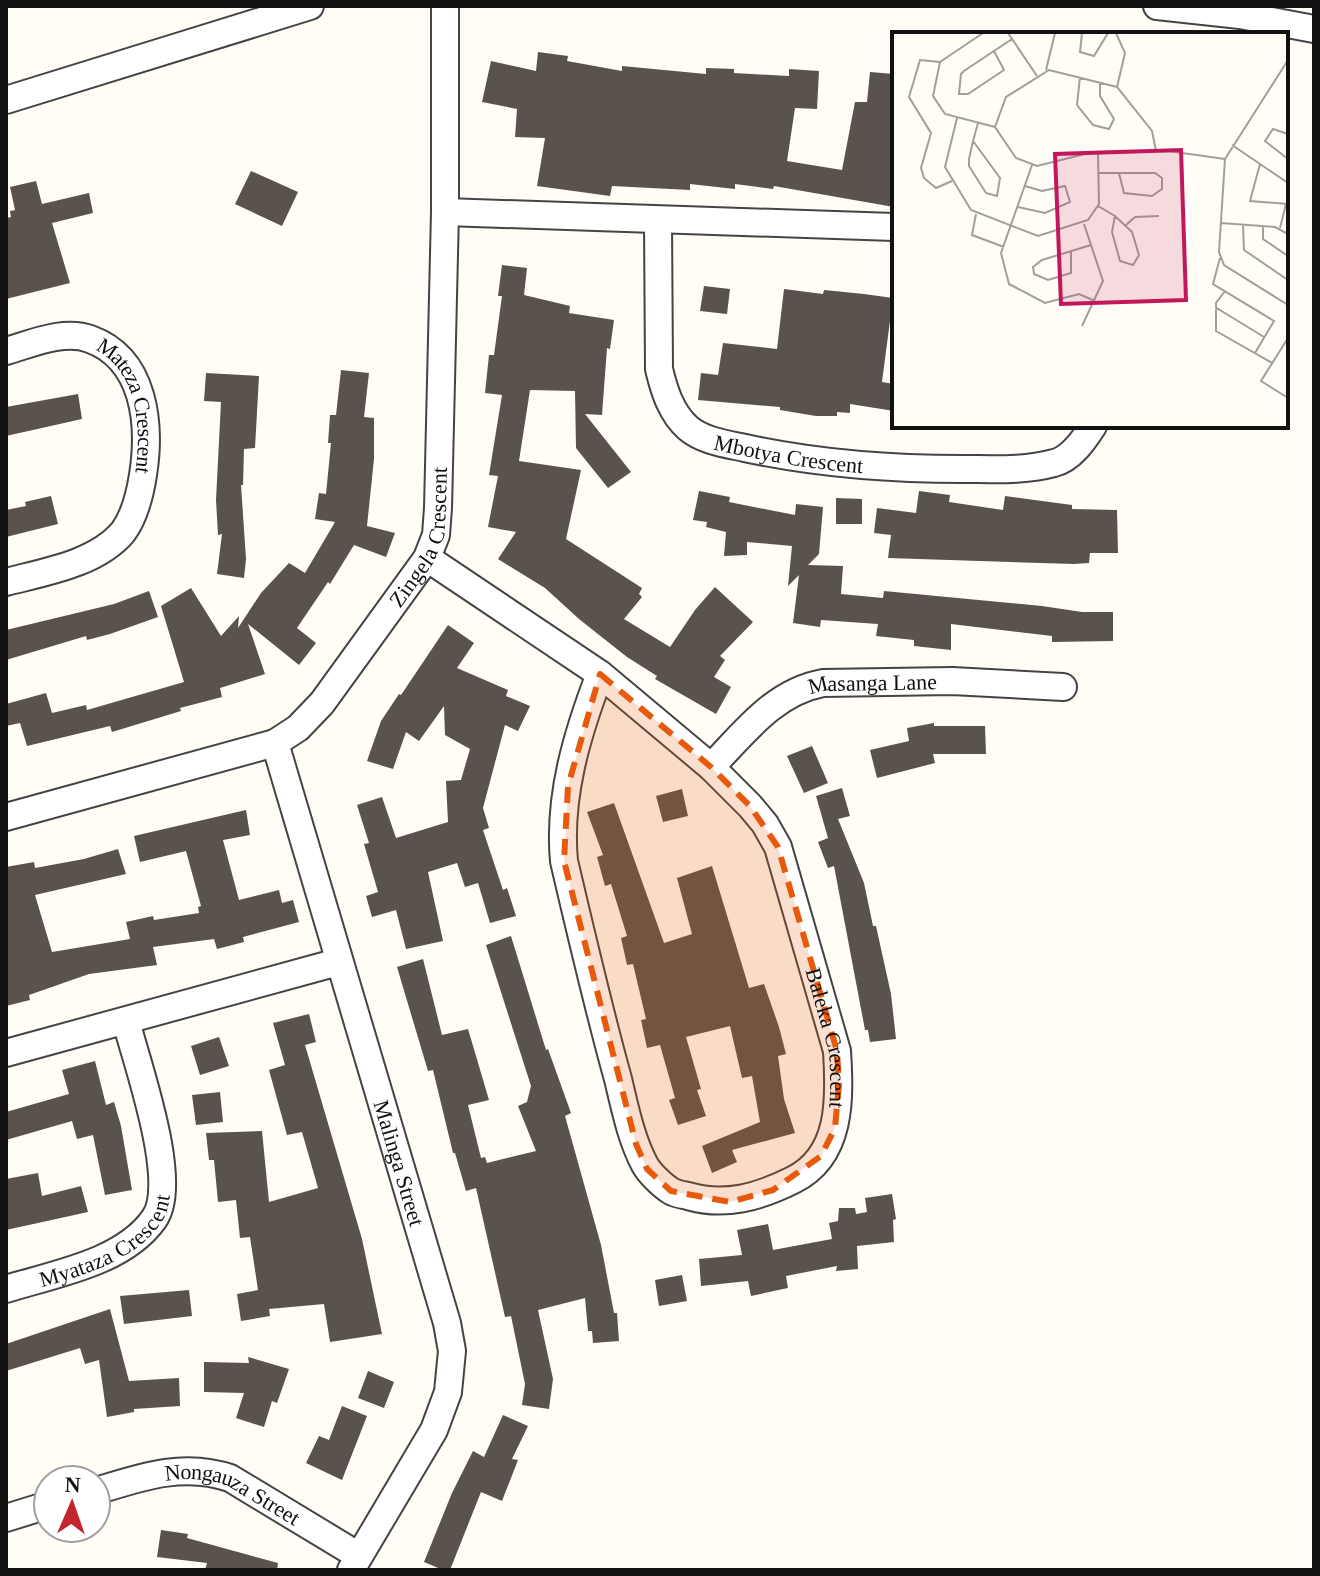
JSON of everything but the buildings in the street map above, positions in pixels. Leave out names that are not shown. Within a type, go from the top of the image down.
[{"type":"street","points":[[6,100],[310,6]]},
{"type":"street","name":"Zingela Crescent","points":[[6,817],[275,743],[298,728],[322,703],[427,558],[436,535],[438,508],[445,212],[445,6]]},
{"type":"street","points":[[1157,6],[1240,15],[1314,29]]},
{"type":"street","points":[[445,212],[892,227]]},
{"type":"street","name":"Mbotya Crescent","points":[[658,221],[659,369],[664,391],[674,410],[689,429],[705,437],[836,465],[997,469],[1057,463],[1075,450],[1092,428]]},
{"type":"street","name":"Mateza Crescent","points":[[6,351],[66,335],[87,338],[113,350],[135,380],[146,414],[147,437],[141,490],[123,531],[86,558],[6,582]]},
{"type":"street","name":"Baleka Crescent","points":[[427,558],[600,674],[711,767],[750,806],[778,847],[837,1051],[839,1084],[835,1128],[821,1156],[798,1178],[773,1190],[730,1202],[706,1201],[671,1191],[647,1169],[636,1144],[604,1028],[564,861],[562,839],[572,759],[600,674]]},
{"type":"street","name":"Masanga Lane","points":[[711,767],[761,716],[779,701],[808,686],[823,683],[952,681],[1063,687]]},
{"type":"street","name":"Malinga Street","points":[[275,743],[443,1307],[452,1351],[448,1392],[434,1430],[355,1563]]},
{"type":"street","points":[[6,1053],[338,962]]},
{"type":"street","name":"Myataza Crescent","points":[[6,1289],[103,1257],[124,1246],[156,1217],[162,1202],[157,1136],[126,1021]]},
{"type":"street","name":"Nongauza Street","points":[[112,1486],[166,1471],[211,1471],[230,1478],[355,1563]]},
{"type":"street","points":[[6,1518],[32,1510]]},
{"type":"highlighted area","points":[[600,674],[711,767],[750,806],[778,847],[837,1051],[839,1084],[835,1128],[821,1156],[773,1190],[730,1202],[671,1191],[647,1169],[636,1144],[564,861],[568,786]]}]
